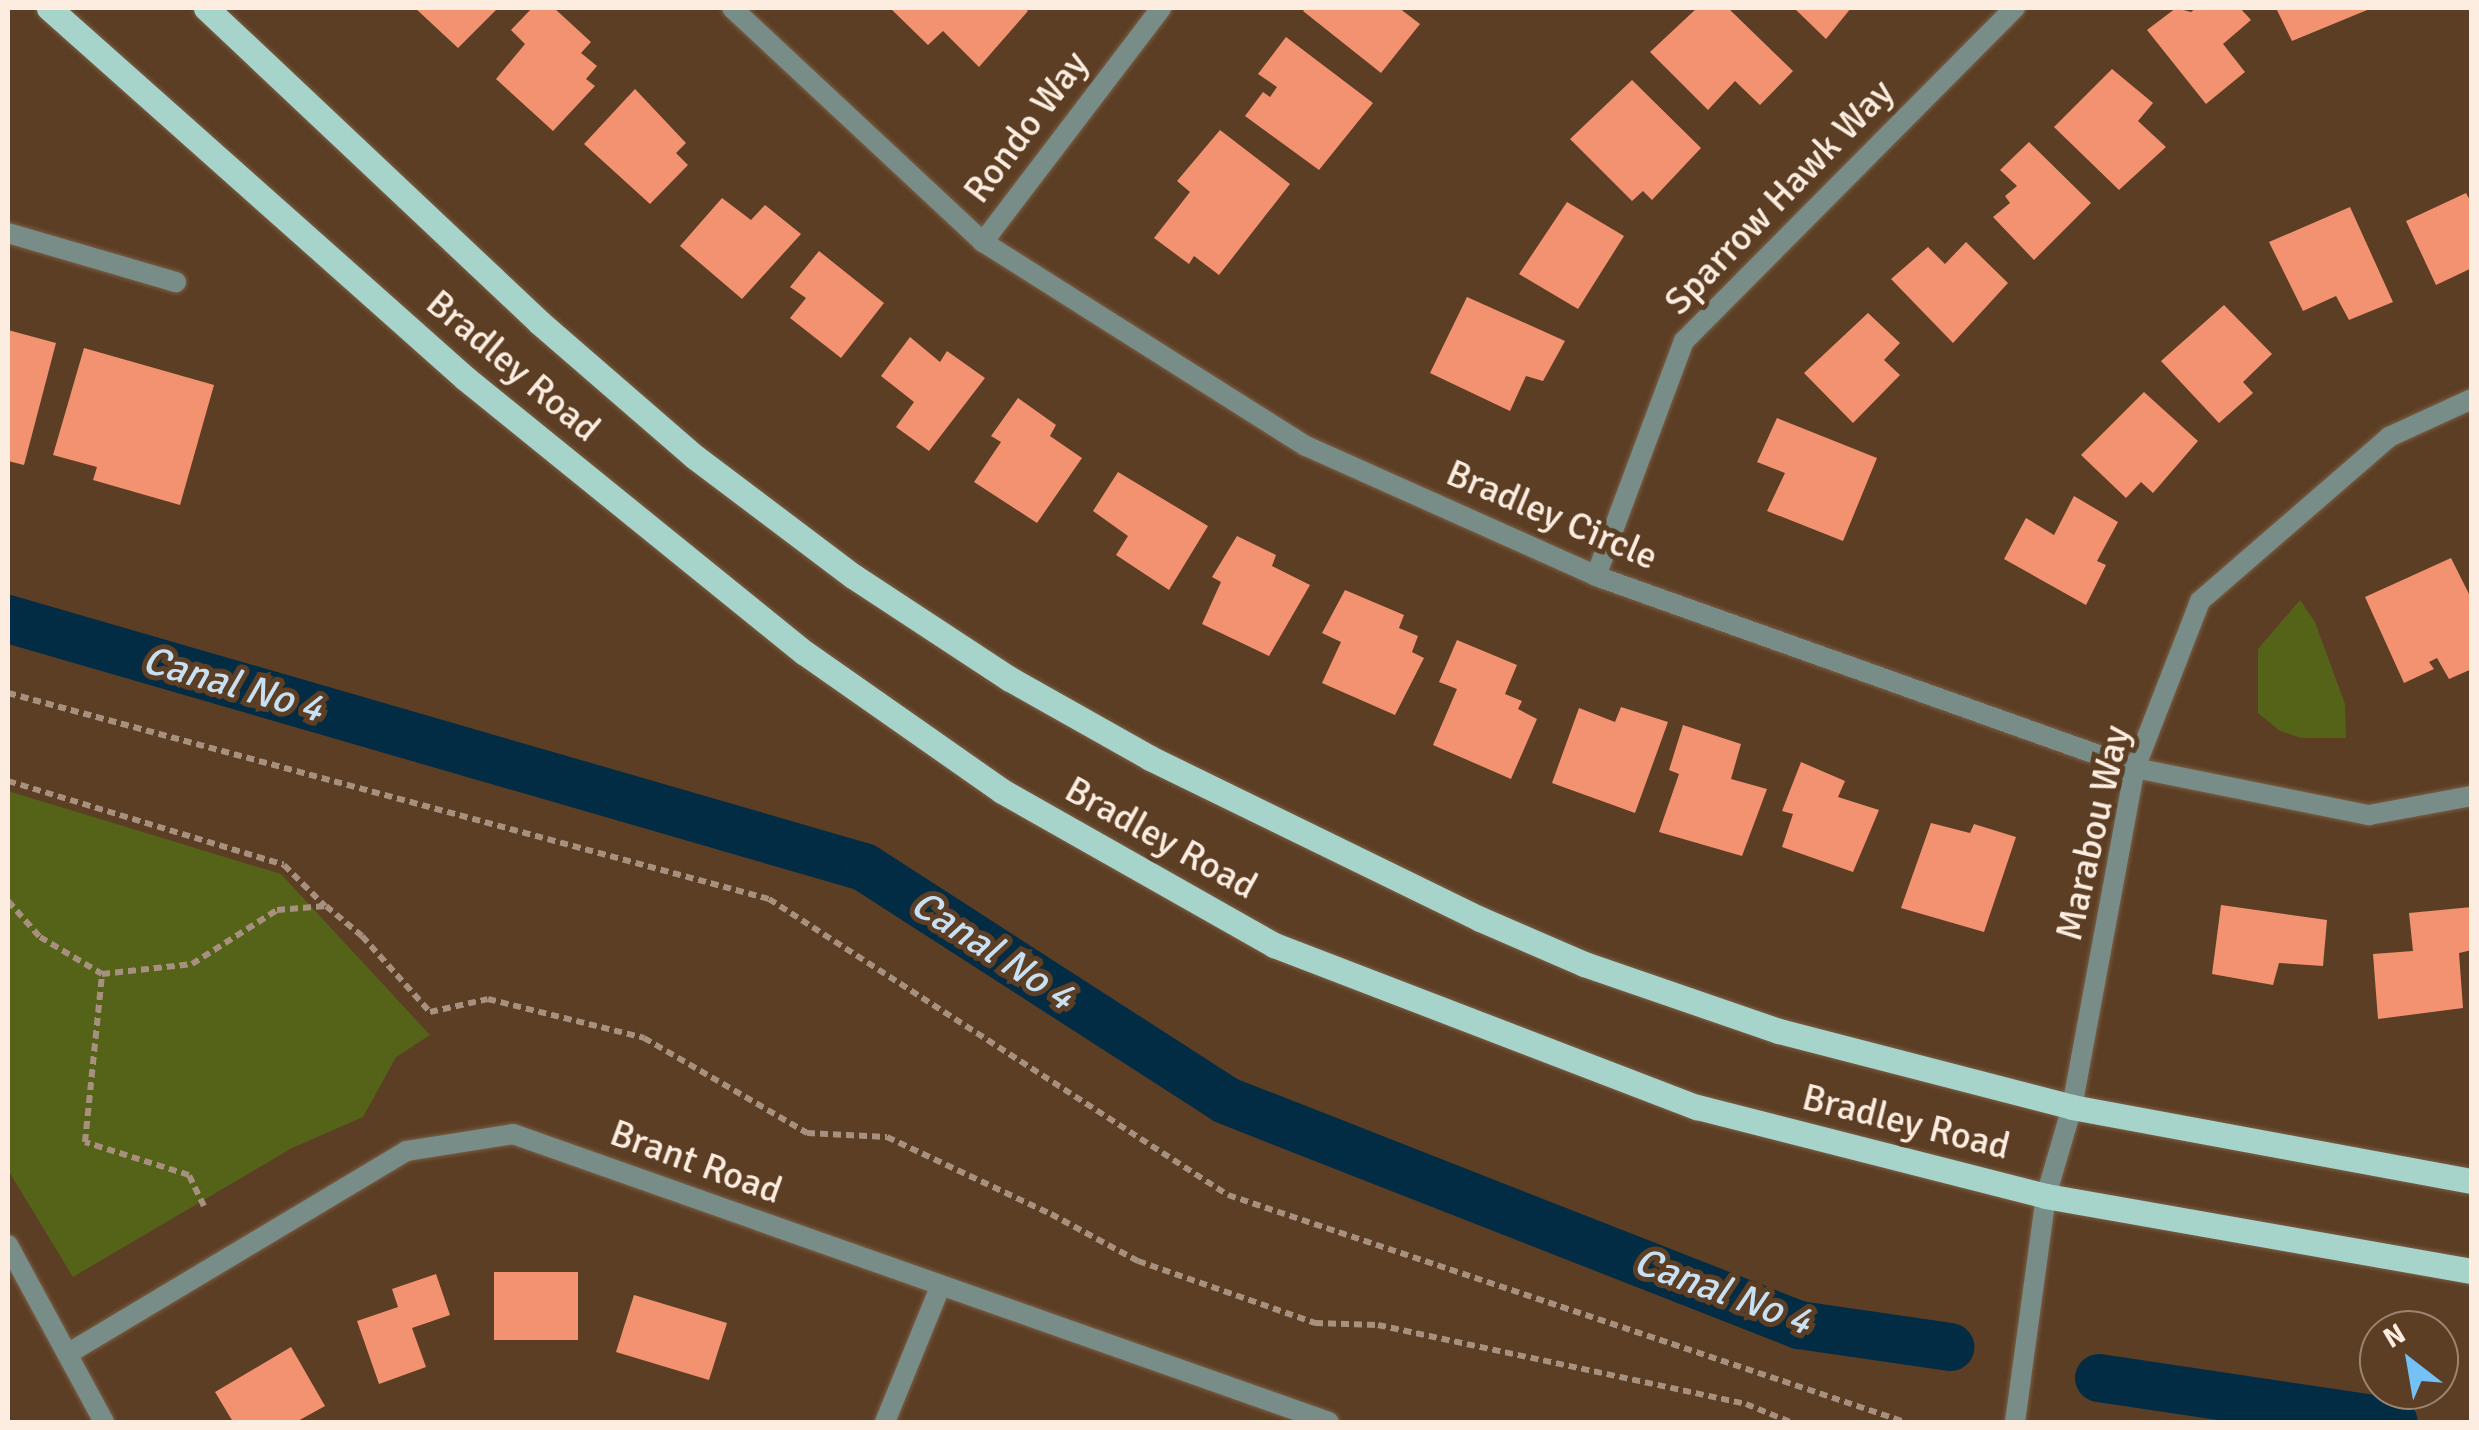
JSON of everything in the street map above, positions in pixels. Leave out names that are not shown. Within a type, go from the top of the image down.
[{"type":"main road","name":"Bradley Road","points":[[49,8],[465,378],[805,653],[1002,792],[1274,945],[1697,1108],[2046,1196],[2472,1271]]},
{"type":"main road","name":"Bradley Road","points":[[206,8],[538,322],[695,457],[853,576],[1010,679],[1150,758],[1376,872],[1584,964],[1779,1030],[2072,1106],[2472,1181]]},
{"type":"street","name":"Bradley Circle","points":[[732,8],[983,242],[1306,446],[1596,576],[2135,768],[2369,815],[2472,796]]},
{"type":"street","name":"Rondo Way","points":[[983,242],[1161,8]]},
{"type":"street","name":"Sparrow Hawk Way","points":[[1596,576],[1684,341],[2015,8]]},
{"type":"street","points":[[8,233],[176,282]]},
{"type":"street","name":"Marabou Way","points":[[2015,1422],[2046,1196],[2072,1106],[2135,768],[2200,601],[2389,437],[2472,399]]},
{"type":"street","name":"Brant Road","points":[[69,1353],[406,1151],[513,1134],[1330,1422]]},
{"type":"street","points":[[8,1245],[104,1422]]},
{"type":"street","points":[[886,1422],[940,1287]]},
{"type":"path","points":[[8,693],[769,899],[1228,1194],[1905,1422]]},
{"type":"path","points":[[8,781],[284,865],[362,936],[430,1012],[488,999],[644,1038],[807,1133],[887,1136],[1051,1214],[1138,1261],[1315,1322],[1378,1324],[1746,1404],[1790,1422]]},
{"type":"path","points":[[8,901],[40,937],[102,974],[192,964],[276,910],[326,906]]},
{"type":"path","points":[[102,974],[85,1142],[189,1175],[204,1206]]},
{"type":"green space","points":[[2300,600],[2315,622],[2345,704],[2346,738],[2302,738],[2280,731],[2258,713],[2258,649]]},
{"type":"green space","points":[[8,791],[281,874],[430,1035],[396,1057],[363,1117],[292,1148],[73,1277],[8,1170]]},
{"type":"building","points":[[415,8],[498,8],[458,48]]},
{"type":"building","points":[[532,8],[554,8],[591,42],[581,53],[597,66],[586,79],[595,86],[553,131],[496,79],[525,44],[511,30]]},
{"type":"building","points":[[890,8],[1028,11],[979,67],[943,31],[928,45]]},
{"type":"building","points":[[1399,8],[1420,24],[1381,73],[1303,11]]},
{"type":"building","points":[[1697,8],[1728,8],[1793,71],[1760,105],[1735,81],[1708,110],[1650,52]]},
{"type":"building","points":[[1794,8],[1851,8],[1826,39]]},
{"type":"building","points":[[2176,8],[2191,12],[2196,8],[2240,8],[2251,20],[2223,44],[2245,72],[2206,104],[2147,30]]},
{"type":"building","points":[[2276,8],[2372,8],[2292,41]]},
{"type":"building","points":[[1286,37],[1373,103],[1319,170],[1245,116],[1263,92],[1270,97],[1277,87],[1258,74]]},
{"type":"building","points":[[2112,69],[2153,103],[2138,121],[2166,147],[2119,190],[2054,127]]},
{"type":"building","points":[[1632,80],[1701,148],[1652,200],[1643,191],[1632,201],[1570,139]]},
{"type":"building","points":[[635,89],[686,143],[676,153],[688,165],[650,204],[584,144]]},
{"type":"building","points":[[1220,130],[1290,184],[1219,275],[1194,256],[1189,264],[1154,238],[1190,192],[1177,181]]},
{"type":"building","points":[[2029,142],[2091,203],[2034,260],[1993,217],[2010,203],[2005,196],[2017,186],[2000,170]]},
{"type":"building","points":[[2466,193],[2472,204],[2472,268],[2436,285],[2406,221]]},
{"type":"building","points":[[722,198],[751,220],[765,205],[801,234],[742,299],[680,246]]},
{"type":"building","points":[[1567,202],[1624,236],[1578,309],[1519,274]]},
{"type":"building","points":[[2350,207],[2393,302],[2349,320],[2336,296],[2303,311],[2269,242]]},
{"type":"building","points":[[1966,242],[2008,283],[1953,343],[1891,279],[1928,247],[1945,264]]},
{"type":"building","points":[[819,251],[884,303],[841,358],[790,318],[806,298],[790,287]]},
{"type":"building","points":[[1467,297],[1565,341],[1543,381],[1526,376],[1510,411],[1430,373]]},
{"type":"building","points":[[2224,305],[2272,354],[2243,382],[2253,393],[2219,423],[2161,361]]},
{"type":"building","points":[[1868,313],[1900,343],[1884,360],[1900,375],[1853,423],[1804,373]]},
{"type":"building","points":[[8,330],[56,343],[24,465],[8,461]]},
{"type":"building","points":[[910,337],[940,362],[947,351],[985,378],[929,451],[896,427],[914,402],[881,376]]},
{"type":"building","points":[[84,348],[214,385],[180,505],[93,480],[97,467],[53,455]]},
{"type":"building","points":[[2144,392],[2198,441],[2153,493],[2141,482],[2126,498],[2081,455]]},
{"type":"building","points":[[1018,398],[1056,425],[1050,436],[1082,458],[1037,523],[974,482],[1001,442],[991,436]]},
{"type":"building","points":[[1777,418],[1877,458],[1843,541],[1767,511],[1785,473],[1757,462]]},
{"type":"building","points":[[1118,472],[1208,526],[1169,590],[1116,555],[1128,536],[1093,511]]},
{"type":"building","points":[[2074,496],[2118,522],[2097,561],[2106,565],[2086,605],[2004,559],[2026,518],[2054,535]]},
{"type":"building","points":[[1237,536],[1276,555],[1272,566],[1310,585],[1269,656],[1202,624],[1221,582],[1212,577]]},
{"type":"building","points":[[2451,558],[2472,600],[2472,669],[2449,679],[2437,658],[2429,662],[2434,669],[2404,683],[2365,597]]},
{"type":"building","points":[[1345,590],[1404,615],[1399,628],[1418,636],[1412,652],[1424,658],[1395,715],[1322,683],[1341,642],[1322,633]]},
{"type":"building","points":[[1457,640],[1517,665],[1505,694],[1522,701],[1518,709],[1537,719],[1511,779],[1433,745],[1457,689],[1439,682]]},
{"type":"building","points":[[1621,707],[1668,722],[1635,813],[1552,783],[1579,708],[1615,722]]},
{"type":"building","points":[[1683,725],[1741,744],[1731,779],[1767,789],[1742,856],[1659,832],[1679,774],[1669,770]]},
{"type":"building","points":[[1801,762],[1845,781],[1838,797],[1879,810],[1853,872],[1782,847],[1793,814],[1782,811]]},
{"type":"building","points":[[1931,823],[1970,833],[1974,824],[2016,837],[1984,932],[1901,908]]},
{"type":"building","points":[[2221,905],[2327,920],[2323,966],[2279,963],[2273,985],[2212,974]]},
{"type":"building","points":[[2472,907],[2472,950],[2459,953],[2463,1008],[2378,1019],[2373,954],[2413,951],[2409,913]]},
{"type":"building","points":[[494,1272],[578,1272],[578,1340],[494,1340]]},
{"type":"building","points":[[436,1274],[450,1315],[412,1328],[426,1367],[379,1384],[357,1321],[398,1307],[392,1289]]},
{"type":"building","points":[[634,1295],[727,1323],[709,1380],[616,1352]]},
{"type":"building","points":[[291,1347],[325,1406],[296,1422],[233,1422],[215,1392]]},
{"type":"waterway","name":"Canal No 4","points":[[8,619],[864,867],[1225,1100],[1799,1325],[1950,1347]]},
{"type":"waterway","name":"Canal No 4","points":[[2099,1378],[2394,1422]]}]
